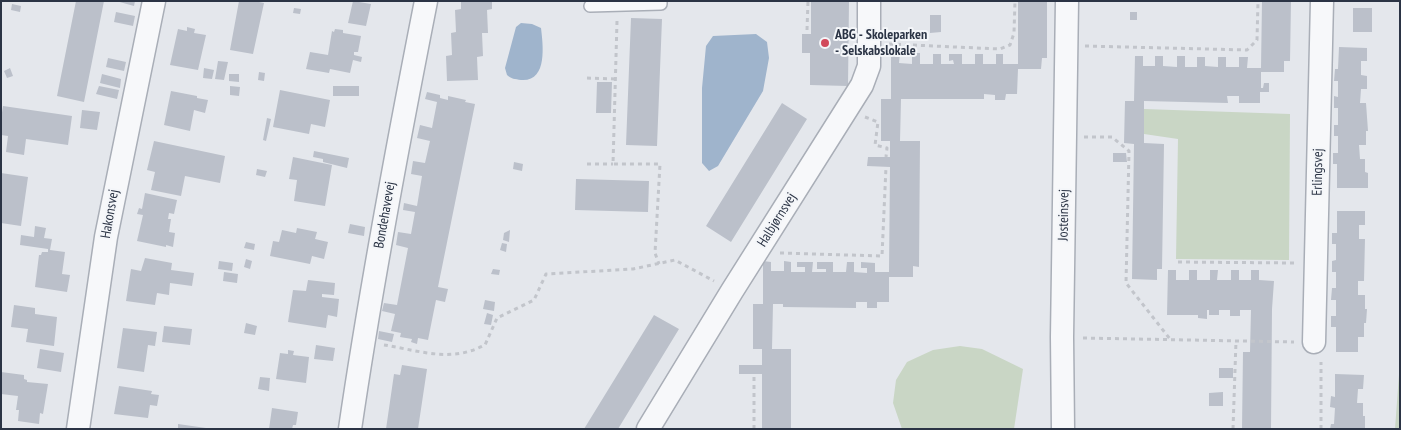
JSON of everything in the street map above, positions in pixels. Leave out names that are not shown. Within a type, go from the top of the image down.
[{"type":"street","name":"Hakonsvej","points":[[78,429],[106,237],[154,1]]},
{"type":"street","name":"Bondehavevej","points":[[350,429],[362,341],[426,1]]},
{"type":"street","name":"Halbjørnsvej","points":[[648,429],[862,84],[869,66],[869,1]]},
{"type":"street","name":"Josteinsvej","points":[[1063,429],[1062,337],[1067,1]]},
{"type":"street","name":"Erlingsvej","points":[[1314,342],[1322,1]]},
{"type":"lane","points":[[590,6],[661,4],[661,1]]},
{"type":"path","points":[[807,30],[808,1]]},
{"type":"path","points":[[869,43],[1000,49],[1010,45],[1014,34],[1015,1]]},
{"type":"path","points":[[1066,46],[1247,50],[1257,40],[1258,1]]},
{"type":"path","points":[[613,164],[617,5]]},
{"type":"path","points":[[587,78],[616,79]]},
{"type":"path","points":[[847,109],[878,122],[875,144],[886,148],[886,157]]},
{"type":"path","points":[[1065,137],[1112,136],[1129,151],[1126,283],[1170,340]]},
{"type":"path","points":[[587,164],[660,164],[655,253],[659,264]]},
{"type":"path","points":[[757,252],[882,256],[886,167]]},
{"type":"path","points":[[362,341],[435,354],[470,352],[485,345],[497,318],[534,300],[546,274],[633,269],[676,260],[732,291]]},
{"type":"path","points":[[1178,262],[1316,263]]},
{"type":"path","points":[[1062,337],[1314,342],[1321,357],[1321,429]]},
{"type":"path","points":[[1233,429],[1236,341]]},
{"type":"path","points":[[754,377],[754,429]]},
{"type":"green space","points":[[1144,109],[1290,114],[1289,260],[1176,259],[1178,139],[1144,134]]},
{"type":"green space","points":[[960,346],[982,349],[1023,369],[1014,429],[902,429],[893,403],[896,380],[907,362],[933,350]]},
{"type":"green space","points":[[1400,361],[1400,429],[1395,429]]},
{"type":"water","points":[[521,23],[532,24],[541,28],[543,52],[540,69],[536,75],[530,79],[521,80],[513,79],[507,75],[505,68],[516,27]]},
{"type":"water","points":[[756,34],[767,42],[769,58],[763,91],[718,166],[709,171],[702,163],[702,88],[706,46],[713,36]]},
{"type":"building","points":[[76,1],[104,1],[84,102],[57,96]]},
{"type":"building","points":[[116,1],[135,1],[134,6]]},
{"type":"building","points":[[239,1],[264,3],[253,54],[230,50]]},
{"type":"building","points":[[353,1],[371,4],[366,26],[348,23]]},
{"type":"building","points":[[461,1],[492,1],[492,9],[487,10],[488,33],[482,33],[483,56],[477,57],[478,80],[447,81],[446,56],[452,55],[451,33],[456,32],[455,10],[461,9]]},
{"type":"building","name":"ABG - Skoleparken - Selskabslokale","points":[[811,1],[849,1],[848,86],[810,85],[810,53],[802,53],[802,34],[811,34]]},
{"type":"building","points":[[1018,1],[1047,1],[1047,58],[1042,58],[1041,69],[1018,69],[1017,94],[1006,94],[1005,100],[995,100],[995,95],[984,94],[984,99],[901,99],[900,141],[920,141],[919,267],[913,266],[913,277],[889,277],[889,302],[877,302],[877,308],[867,308],[867,302],[856,302],[856,308],[783,307],[783,304],[773,304],[772,349],[791,349],[791,429],[762,429],[762,374],[739,374],[739,365],[762,365],[762,349],[753,349],[753,304],[763,304],[763,261],[771,262],[771,271],[784,271],[784,261],[791,262],[791,272],[805,272],[805,267],[797,267],[797,262],[813,262],[812,272],[826,272],[826,269],[817,269],[817,262],[833,262],[833,272],[846,272],[847,262],[854,262],[854,272],[867,273],[867,268],[861,268],[861,262],[875,263],[875,272],[889,272],[890,167],[867,166],[868,157],[890,157],[890,141],[881,141],[881,99],[891,99],[891,53],[900,53],[899,63],[912,64],[912,53],[920,53],[920,64],[933,64],[933,54],[941,54],[941,64],[954,64],[953,60],[949,61],[949,54],[962,54],[962,64],[975,64],[975,54],[983,54],[983,64],[996,64],[996,54],[1003,54],[1003,64],[1018,64]]},
{"type":"building","points":[[1262,1],[1291,1],[1290,61],[1284,61],[1284,72],[1261,72],[1261,88],[1263,88],[1264,83],[1269,83],[1269,92],[1260,92],[1260,103],[1239,103],[1239,96],[1227,96],[1228,103],[1144,101],[1144,143],[1164,144],[1162,269],[1157,269],[1157,280],[1132,279],[1134,144],[1124,143],[1125,101],[1134,101],[1135,56],[1143,56],[1143,66],[1155,66],[1155,56],[1163,56],[1163,66],[1177,67],[1177,56],[1185,56],[1185,67],[1197,67],[1197,57],[1205,57],[1205,66],[1218,67],[1218,57],[1226,57],[1226,67],[1239,67],[1239,57],[1248,57],[1247,68],[1261,68]]},
{"type":"building","points":[[12,4],[21,6],[20,12],[11,10]]},
{"type":"building","points":[[294,8],[301,9],[300,14],[293,13]]},
{"type":"building","points":[[1353,8],[1372,8],[1372,32],[1353,32]]},
{"type":"building","points":[[116,12],[135,16],[133,26],[114,22]]},
{"type":"building","points":[[1130,12],[1137,12],[1137,20],[1130,20]]},
{"type":"building","points":[[930,15],[941,15],[941,32],[930,33]]},
{"type":"building","points":[[631,18],[662,19],[657,146],[626,145]]},
{"type":"building","points":[[187,27],[195,29],[194,33],[206,35],[198,70],[170,65],[178,29],[187,31]]},
{"type":"building","points":[[335,29],[343,30],[343,33],[361,36],[358,52],[354,52],[354,55],[362,57],[361,62],[353,60],[350,73],[330,69],[329,73],[306,69],[310,52],[328,55],[332,31],[334,32]]},
{"type":"building","points":[[1339,47],[1367,48],[1367,61],[1361,61],[1361,75],[1367,76],[1367,89],[1361,89],[1360,103],[1366,103],[1368,131],[1366,131],[1366,145],[1359,145],[1360,159],[1365,159],[1365,172],[1368,173],[1368,188],[1337,188],[1337,164],[1333,164],[1333,153],[1338,153],[1338,136],[1334,136],[1334,125],[1338,125],[1338,108],[1334,108],[1334,96],[1338,97],[1338,81],[1334,81],[1335,69],[1338,69]]},
{"type":"building","points":[[108,58],[126,62],[124,71],[106,67]]},
{"type":"building","points":[[218,61],[228,62],[224,80],[215,79]]},
{"type":"building","points":[[10,68],[13,76],[7,78],[4,71]]},
{"type":"building","points":[[204,68],[214,70],[212,79],[203,78]]},
{"type":"building","points":[[259,72],[265,73],[264,81],[258,80]]},
{"type":"building","points":[[102,74],[121,79],[120,88],[100,83]]},
{"type":"building","points":[[229,74],[239,74],[239,82],[229,81]]},
{"type":"building","points":[[597,82],[612,82],[611,113],[596,113]]},
{"type":"building","points":[[99,86],[119,90],[117,99],[96,94]]},
{"type":"building","points":[[230,86],[240,87],[239,96],[230,95]]},
{"type":"building","points":[[333,86],[359,86],[359,96],[333,96]]},
{"type":"building","points":[[280,90],[330,100],[325,127],[311,124],[309,134],[273,127]]},
{"type":"building","points":[[171,91],[208,100],[205,113],[194,110],[190,131],[164,125]]},
{"type":"building","points":[[427,92],[440,95],[440,98],[448,100],[448,96],[475,104],[438,287],[448,289],[445,302],[436,300],[428,340],[418,338],[417,344],[411,342],[412,339],[400,337],[401,333],[391,331],[395,314],[382,311],[384,303],[397,305],[408,248],[396,245],[398,232],[411,234],[415,212],[403,210],[404,203],[417,206],[422,176],[411,174],[413,161],[425,163],[430,141],[417,138],[420,125],[432,128],[437,102],[425,99]]},
{"type":"building","points":[[782,103],[807,119],[731,242],[706,226]]},
{"type":"building","points":[[3,106],[72,116],[68,145],[26,139],[24,155],[6,152],[8,136],[1,135]]},
{"type":"building","points":[[82,110],[100,112],[97,130],[80,128]]},
{"type":"building","points":[[267,118],[271,119],[266,141],[263,140]]},
{"type":"building","points":[[154,141],[225,156],[220,183],[185,176],[181,196],[151,190],[155,172],[147,170]]},
{"type":"building","points":[[314,151],[349,158],[347,168],[323,162],[323,159],[313,157]]},
{"type":"building","points":[[1113,153],[1126,153],[1127,162],[1113,162]]},
{"type":"building","points":[[293,157],[332,165],[325,206],[294,201],[297,180],[289,179]]},
{"type":"building","points":[[514,162],[523,164],[522,171],[513,169]]},
{"type":"building","points":[[257,169],[267,171],[265,177],[256,175]]},
{"type":"building","points":[[1,173],[28,177],[21,226],[1,223]]},
{"type":"building","points":[[576,179],[649,181],[648,212],[575,210]]},
{"type":"building","points":[[145,193],[177,200],[174,214],[169,213],[168,219],[171,219],[169,232],[175,233],[173,247],[137,241],[143,215],[137,214],[139,208],[142,209]]},
{"type":"building","points":[[1337,211],[1365,211],[1365,225],[1359,225],[1359,239],[1365,239],[1364,281],[1358,281],[1358,295],[1365,295],[1365,309],[1367,309],[1364,337],[1358,337],[1358,352],[1336,352],[1336,327],[1331,327],[1331,316],[1336,316],[1336,300],[1331,300],[1332,288],[1336,288],[1336,272],[1332,272],[1332,261],[1336,260],[1336,244],[1332,244],[1332,233],[1337,233]]},
{"type":"building","points":[[350,224],[365,227],[364,236],[348,233]]},
{"type":"building","points":[[35,226],[46,228],[44,238],[52,239],[50,250],[65,252],[62,274],[70,275],[67,292],[35,287],[39,255],[42,252],[48,252],[48,249],[20,245],[21,235],[34,237]]},
{"type":"building","points":[[297,228],[317,232],[315,239],[328,242],[324,259],[312,256],[310,264],[270,256],[273,241],[279,242],[282,230],[296,233]]},
{"type":"building","points":[[510,230],[509,242],[503,240],[504,233]]},
{"type":"building","points":[[246,242],[255,244],[254,250],[244,248]]},
{"type":"building","points":[[502,243],[507,244],[506,252],[500,250]]},
{"type":"building","points":[[145,258],[172,263],[171,270],[194,273],[192,286],[170,283],[169,295],[157,293],[155,305],[126,301],[131,269],[141,271]]},
{"type":"building","points":[[246,259],[252,261],[250,269],[244,267]]},
{"type":"building","points":[[219,261],[233,263],[232,271],[218,269]]},
{"type":"building","points":[[493,269],[500,270],[499,275],[491,274]]},
{"type":"building","points":[[1168,270],[1176,270],[1176,280],[1189,280],[1189,270],[1197,270],[1197,280],[1210,280],[1210,270],[1218,270],[1217,280],[1231,280],[1231,270],[1239,270],[1239,280],[1251,280],[1251,270],[1259,270],[1259,280],[1274,281],[1271,429],[1242,429],[1243,352],[1250,352],[1251,310],[1240,310],[1240,316],[1230,316],[1230,310],[1219,310],[1219,315],[1209,315],[1209,310],[1207,310],[1207,319],[1198,318],[1198,315],[1167,315]]},
{"type":"building","points":[[224,272],[238,274],[237,283],[223,281]]},
{"type":"building","points":[[308,280],[335,283],[334,295],[322,294],[322,297],[339,299],[337,317],[328,315],[326,328],[288,322],[293,290],[306,291]]},
{"type":"building","points":[[485,300],[495,302],[494,311],[483,309]]},
{"type":"building","points":[[14,305],[35,308],[35,314],[57,317],[54,346],[26,342],[28,329],[11,327]]},
{"type":"building","points":[[487,313],[493,315],[491,325],[484,324]]},
{"type":"building","points":[[654,315],[679,329],[618,429],[584,429]]},
{"type":"building","points":[[246,323],[257,326],[255,335],[244,333]]},
{"type":"building","points":[[164,326],[192,329],[190,345],[162,342]]},
{"type":"building","points":[[123,328],[157,332],[155,346],[148,345],[144,372],[117,368]]},
{"type":"building","points":[[379,331],[394,334],[392,342],[378,339]]},
{"type":"building","points":[[316,345],[335,348],[333,361],[314,359]]},
{"type":"building","points":[[40,349],[64,353],[61,372],[37,368]]},
{"type":"building","points":[[288,350],[294,351],[293,355],[309,357],[306,383],[276,379],[280,353],[288,354]]},
{"type":"building","points":[[402,365],[427,369],[418,429],[386,429],[394,374],[400,375]]},
{"type":"building","points":[[1219,368],[1233,368],[1233,378],[1219,378]]},
{"type":"building","points":[[1,372],[24,375],[24,379],[27,382],[48,384],[43,414],[40,413],[39,424],[18,421],[19,410],[16,410],[18,396],[1,394]]},
{"type":"building","points":[[1335,374],[1364,375],[1363,389],[1358,389],[1357,403],[1363,403],[1365,429],[1330,429],[1331,424],[1334,424],[1335,408],[1330,407],[1331,396],[1335,397]]},
{"type":"building","points":[[260,377],[270,378],[269,391],[258,389]]},
{"type":"building","points":[[119,386],[152,391],[151,394],[159,395],[157,406],[150,405],[148,418],[114,414]]},
{"type":"building","points":[[1223,392],[1223,406],[1209,406],[1209,393]]},
{"type":"building","points":[[272,408],[298,412],[296,425],[293,425],[292,429],[269,429]]},
{"type":"building","points":[[178,424],[206,428],[178,429]]},
{"type":"place","name":"ABG - Skoleparken - Selskabslokale","points":[[825,43]]}]
